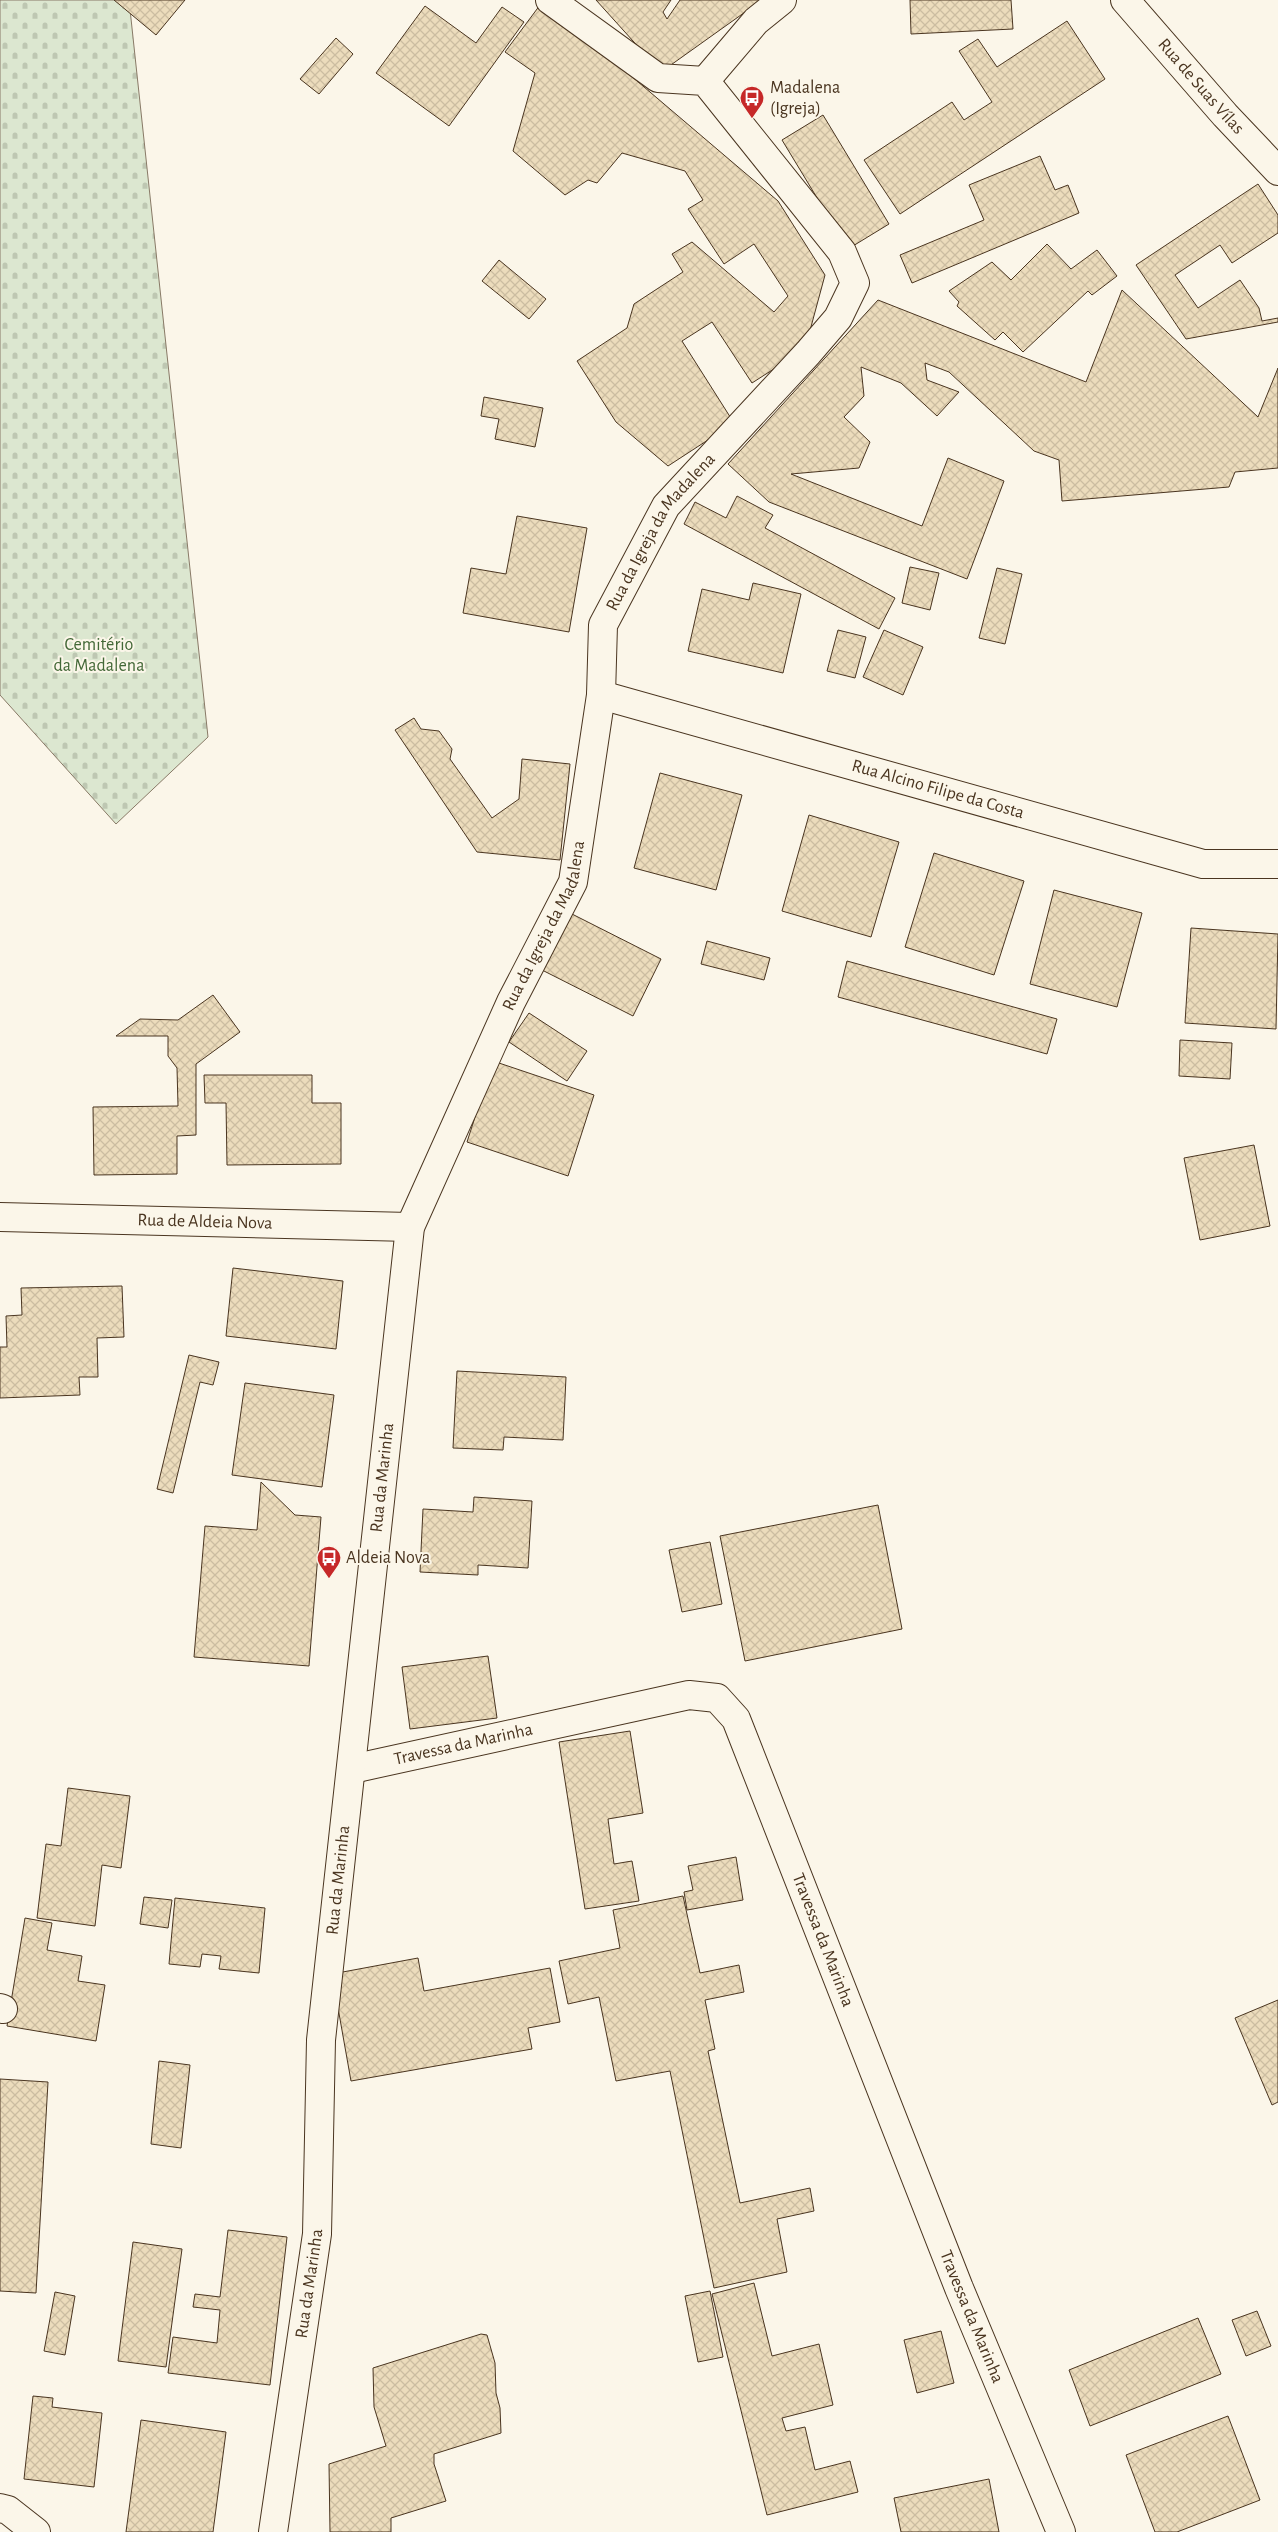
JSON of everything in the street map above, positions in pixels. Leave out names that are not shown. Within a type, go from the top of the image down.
[{"type":"street","points":[[550,0],[658,78],[705,81],[756,21],[782,0]]},
{"type":"street","name":"Rua de Suas Vílas","points":[[1125,0],[1225,115],[1278,171]]},
{"type":"street","name":"Rua da Igreja da Madalena","points":[[410,1227],[511,1002],[573,882],[601,695],[603,625],[666,506],[838,318],[855,284],[842,252],[705,81]]},
{"type":"street","name":"Rua Alcino Filipe da Costa","points":[[601,695],[1203,864],[1278,864]]},
{"type":"street","name":"Rua de Aldeia Nova","points":[[0,1217],[410,1227]]},
{"type":"street","name":"Rua da Marinha","points":[[273,2532],[317,2234],[321,2040],[410,1227]]},
{"type":"street","name":"Travessa da Marinha","points":[[352,1769],[689,1695],[717,1698],[736,1719],[959,2288],[1061,2532]]},
{"type":"street","points":[[0,2508],[8,2510],[36,2532]]},
{"type":"green space","name":"Cemitério da Madalena","points":[[0,0],[129,0],[208,737],[116,824],[0,695]]},
{"type":"building","points":[[114,0],[185,0],[156,35]]},
{"type":"building","points":[[596,0],[671,0],[663,12],[667,19],[680,0],[762,0],[661,72]]},
{"type":"building","points":[[910,0],[1011,0],[1013,29],[911,34]]},
{"type":"building","points":[[543,1],[778,201],[825,275],[805,349],[752,383],[712,322],[682,341],[734,423],[668,466],[616,422],[577,361],[627,328],[634,304],[683,272],[672,254],[692,242],[774,312],[788,296],[754,244],[724,264],[688,209],[703,200],[685,171],[622,153],[597,183],[588,180],[565,195],[513,151],[535,73],[505,52]]},
{"type":"building","points":[[425,6],[476,43],[502,7],[524,22],[449,126],[376,73]]},
{"type":"building","points":[[1067,21],[1105,79],[900,214],[864,160],[952,102],[964,120],[992,102],[959,51],[978,39],[997,67]]},
{"type":"building","points":[[336,38],[353,54],[319,94],[300,79]]},
{"type":"building","points":[[823,115],[889,224],[848,249],[782,140]]},
{"type":"building","points":[[1040,156],[1055,190],[1068,185],[1079,213],[912,283],[900,255],[984,220],[969,185]]},
{"type":"building","points":[[1258,184],[1278,215],[1278,233],[1232,263],[1220,245],[1175,275],[1198,308],[1240,280],[1259,308],[1262,321],[1278,318],[1278,322],[1186,339],[1136,265]]},
{"type":"building","points":[[1047,244],[1071,269],[1097,250],[1117,276],[1092,295],[1088,291],[1023,352],[1003,332],[995,340],[957,306],[959,302],[949,291],[992,262],[1011,280]]},
{"type":"building","points":[[499,260],[546,299],[529,319],[482,281]]},
{"type":"building","points":[[1122,290],[1258,417],[1278,368],[1278,468],[1235,472],[1229,487],[1062,501],[1059,460],[1034,451],[949,372],[925,363],[927,380],[959,392],[937,416],[901,383],[861,367],[864,396],[844,417],[870,442],[859,468],[791,474],[922,526],[948,458],[1004,481],[967,579],[769,502],[728,464],[878,300],[1086,382]]},
{"type":"building","points":[[484,397],[543,408],[535,447],[495,439],[499,419],[481,416]]},
{"type":"building","points":[[737,496],[773,515],[765,528],[895,598],[879,629],[684,524],[695,502],[726,518]]},
{"type":"building","points":[[517,516],[587,528],[569,632],[463,613],[471,568],[506,574]]},
{"type":"building","points":[[910,567],[939,573],[930,610],[902,603]]},
{"type":"building","points":[[997,568],[1022,574],[1005,644],[979,638]]},
{"type":"building","points":[[753,583],[801,594],[783,673],[688,651],[702,589],[749,600]]},
{"type":"building","points":[[838,630],[866,637],[855,678],[827,671]]},
{"type":"building","points":[[884,630],[923,647],[903,695],[863,677]]},
{"type":"building","points":[[414,718],[421,729],[439,731],[452,749],[450,759],[492,818],[519,799],[522,759],[570,764],[560,860],[477,852],[395,730]]},
{"type":"building","points":[[660,773],[742,795],[716,890],[634,868]]},
{"type":"building","points":[[809,815],[899,842],[871,937],[782,911]]},
{"type":"building","points":[[934,853],[1024,881],[994,975],[905,947]]},
{"type":"building","points":[[1054,890],[1142,913],[1117,1007],[1030,984]]},
{"type":"building","points":[[570,913],[661,959],[633,1016],[542,970]]},
{"type":"building","points":[[1191,928],[1278,934],[1276,1029],[1185,1023]]},
{"type":"building","points":[[707,941],[770,958],[764,980],[701,964]]},
{"type":"building","points":[[847,961],[1057,1019],[1047,1054],[838,997]]},
{"type":"building","points":[[213,995],[240,1032],[196,1064],[196,1135],[177,1136],[177,1174],[94,1175],[93,1107],[178,1106],[177,1068],[168,1056],[168,1036],[116,1036],[140,1019],[178,1020]]},
{"type":"building","points":[[529,1013],[587,1051],[567,1081],[509,1042]]},
{"type":"building","points":[[1180,1040],[1232,1043],[1230,1079],[1179,1076]]},
{"type":"building","points":[[493,1061],[594,1095],[568,1176],[467,1142]]},
{"type":"building","points":[[204,1075],[312,1075],[312,1103],[341,1103],[341,1164],[227,1165],[226,1103],[205,1103]]},
{"type":"building","points":[[1254,1145],[1270,1226],[1200,1240],[1184,1158]]},
{"type":"building","points":[[233,1268],[343,1281],[336,1349],[226,1336]]},
{"type":"building","points":[[122,1286],[124,1337],[97,1338],[98,1377],[79,1377],[80,1395],[0,1398],[0,1347],[7,1347],[6,1316],[22,1315],[21,1288]]},
{"type":"building","points":[[189,1355],[219,1362],[213,1385],[200,1382],[173,1493],[157,1489]]},
{"type":"building","points":[[457,1371],[566,1377],[563,1440],[504,1437],[503,1450],[453,1448]]},
{"type":"building","points":[[245,1383],[334,1395],[322,1487],[232,1475]]},
{"type":"building","points":[[261,1482],[295,1515],[321,1517],[309,1666],[194,1657],[205,1526],[257,1530]]},
{"type":"building","points":[[474,1497],[532,1501],[528,1568],[478,1565],[478,1575],[420,1572],[423,1509],[473,1512]]},
{"type":"building","points":[[878,1505],[902,1629],[745,1661],[720,1536]]},
{"type":"building","points":[[710,1542],[722,1604],[682,1612],[669,1550]]},
{"type":"building","points":[[488,1656],[497,1718],[410,1729],[402,1667]]},
{"type":"building","points":[[630,1731],[643,1813],[608,1819],[614,1864],[632,1861],[639,1901],[585,1909],[559,1742]]},
{"type":"building","points":[[68,1788],[130,1796],[121,1868],[102,1865],[95,1926],[37,1918],[46,1844],[61,1846]]},
{"type":"building","points":[[736,1857],[743,1900],[687,1910],[684,1892],[693,1890],[688,1866]]},
{"type":"building","points":[[683,1896],[700,1973],[739,1965],[744,1992],[705,2000],[715,2049],[708,2051],[740,2203],[810,2188],[814,2211],[777,2219],[787,2272],[714,2288],[670,2071],[616,2081],[599,1997],[568,2004],[559,1961],[620,1948],[613,1910]]},
{"type":"building","points":[[144,1897],[172,1900],[168,1928],[140,1924]]},
{"type":"building","points":[[175,1898],[265,1908],[259,1973],[219,1969],[221,1956],[202,1954],[200,1967],[169,1964]]},
{"type":"building","points":[[25,1918],[52,1923],[47,1950],[82,1956],[78,1981],[105,1985],[96,2041],[7,2026]]},
{"type":"building","points":[[418,1958],[424,1991],[550,1968],[560,2022],[528,2028],[532,2049],[351,2081],[332,1974]]},
{"type":"building","points":[[1278,2000],[1278,2102],[1272,2105],[1235,2018]]},
{"type":"building","points":[[159,2061],[190,2065],[181,2148],[151,2144]]},
{"type":"building","points":[[0,2079],[48,2082],[36,2293],[0,2291]]},
{"type":"building","points":[[228,2230],[287,2237],[270,2385],[168,2373],[173,2337],[217,2343],[220,2310],[193,2307],[195,2294],[220,2297]]},
{"type":"building","points":[[133,2242],[182,2249],[166,2367],[118,2361]]},
{"type":"building","points":[[754,2283],[772,2356],[819,2344],[833,2405],[782,2418],[786,2431],[805,2427],[815,2470],[850,2461],[858,2492],[767,2515],[712,2294]]},
{"type":"building","points":[[710,2291],[723,2357],[698,2362],[685,2296]]},
{"type":"building","points":[[55,2292],[75,2296],[65,2355],[44,2351]]},
{"type":"building","points":[[1257,2311],[1271,2346],[1246,2356],[1232,2320]]},
{"type":"building","points":[[1198,2318],[1221,2374],[1090,2426],[1069,2370]]},
{"type":"building","points":[[941,2331],[954,2383],[917,2393],[904,2340]]},
{"type":"building","points":[[481,2334],[487,2335],[495,2363],[496,2393],[500,2408],[501,2433],[434,2454],[434,2464],[446,2501],[391,2518],[391,2532],[330,2532],[329,2464],[386,2446],[374,2407],[373,2368]]},
{"type":"building","points":[[33,2396],[53,2398],[52,2407],[102,2413],[94,2487],[24,2479]]},
{"type":"building","points":[[1228,2416],[1260,2500],[1177,2532],[1155,2532],[1126,2455]]},
{"type":"building","points":[[141,2420],[226,2432],[213,2532],[126,2532]]},
{"type":"building","points":[[989,2479],[999,2532],[901,2532],[894,2498]]},
{"type":"place","name":"Madalena (Igreja)","points":[[752,119]]},
{"type":"place","name":"Aldeia Nova","points":[[329,1579]]}]
